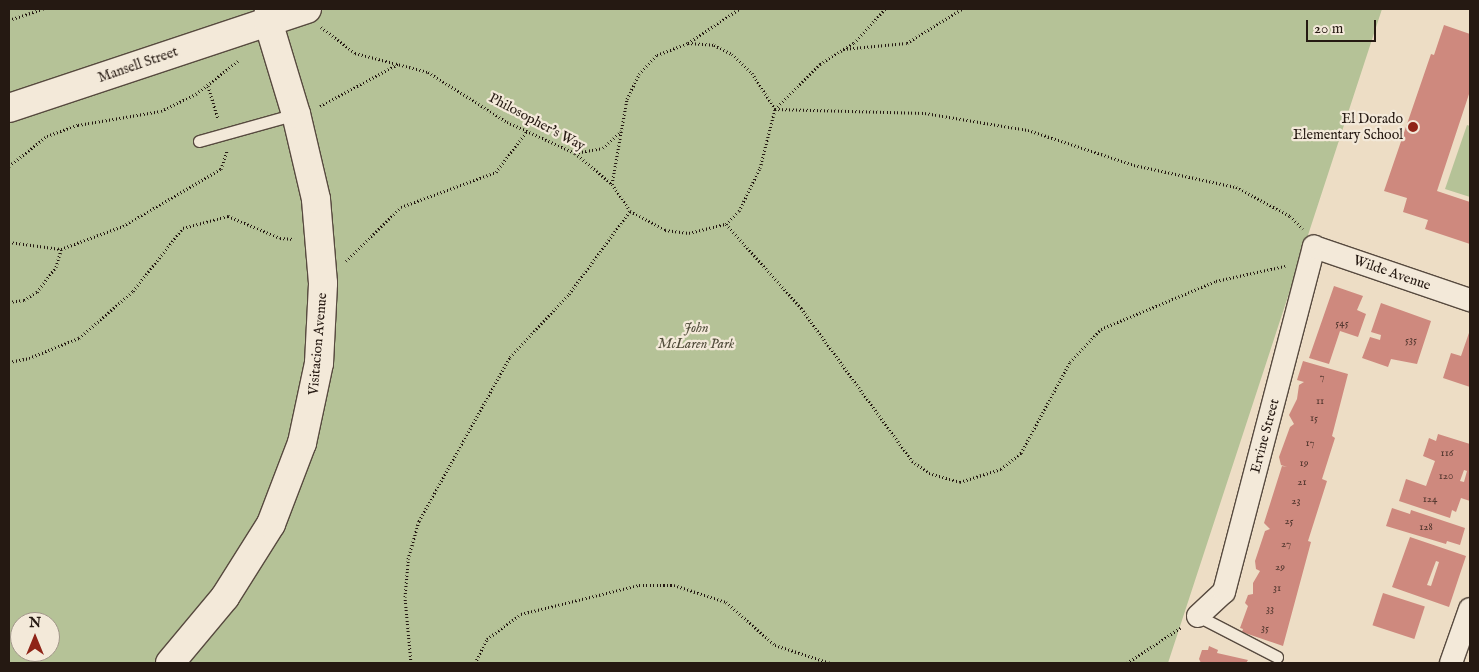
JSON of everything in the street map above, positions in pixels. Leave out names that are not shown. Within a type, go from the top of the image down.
[{"type":"street","name":"Mansell Street","points":[[9,108],[269,15],[313,17]]},
{"type":"street","name":"Visitacion Avenue","points":[[170,663],[200,629],[244,569],[271,524],[288,486],[312,403],[322,335],[322,242],[316,199],[296,114],[269,15]]},
{"type":"street","name":"Wilde Avenue","points":[[1317,253],[1470,300]]},
{"type":"street","name":"Ervine Street","points":[[1198,616],[1224,592],[1317,253]]},
{"type":"street","points":[[1451,663],[1470,609]]},
{"type":"lane","points":[[200,141],[222,132],[296,114]]},
{"type":"lane","points":[[1198,616],[1277,657]]},
{"type":"path","points":[[9,20],[44,9]]},
{"type":"path","points":[[612,184],[627,99],[639,74],[657,55],[688,43],[739,9]]},
{"type":"path","points":[[775,109],[925,113],[1028,130],[1134,165],[1236,187],[1290,216],[1317,253],[1216,281],[1101,329],[1070,362],[1020,453],[1001,469],[960,482],[929,473],[912,461],[801,308],[726,224],[740,211],[760,168],[775,109],[820,64],[854,42],[885,9]]},
{"type":"path","points":[[843,50],[907,42],[962,9]]},
{"type":"path","name":"Philosopher's Way","points":[[313,17],[354,53],[428,72],[527,131],[575,153],[612,184],[630,210],[665,230],[689,234],[726,224]]},
{"type":"path","points":[[688,43],[714,45],[732,54],[752,73],[775,109]]},
{"type":"path","points":[[9,166],[48,136],[78,125],[160,111],[208,86],[246,54]]},
{"type":"path","points":[[327,104],[399,64]]},
{"type":"path","points":[[9,242],[61,249],[124,226],[221,168],[227,151],[208,86]]},
{"type":"path","points":[[575,153],[603,148],[622,130]]},
{"type":"path","points":[[323,283],[402,207],[496,172],[527,131]]},
{"type":"path","points":[[411,663],[405,598],[408,559],[419,521],[510,357],[569,294],[630,210]]},
{"type":"path","points":[[9,362],[29,358],[79,338],[133,291],[183,228],[228,216],[280,238],[322,242]]},
{"type":"path","points":[[9,302],[24,300],[37,292],[56,267],[61,249]]},
{"type":"path","points":[[475,663],[487,640],[521,614],[639,585],[674,585],[726,602],[779,648],[830,663]]},
{"type":"path","points":[[1127,663],[1198,616]]},
{"type":"green space","name":"John McLaren Park","points":[[9,9],[1382,9],[1168,663],[9,663]]},
{"type":"green space","points":[[1467,125],[1470,126],[1470,197],[1445,189]]},
{"type":"building","points":[[1444,25],[1470,34],[1470,91],[1437,191],[1470,202],[1470,244],[1425,229],[1428,220],[1403,212],[1407,198],[1384,191],[1431,54],[1434,55]]},
{"type":"building","points":[[1334,286],[1363,296],[1357,310],[1366,314],[1358,337],[1340,331],[1329,364],[1309,358]]},
{"type":"building","points":[[1381,303],[1431,321],[1417,364],[1391,359],[1388,367],[1362,358],[1370,337],[1380,340],[1381,335],[1371,332]]},
{"type":"building","points":[[1470,330],[1470,387],[1443,378],[1451,353],[1461,356]]},
{"type":"building","points":[[1303,361],[1348,374],[1332,436],[1335,438],[1322,479],[1327,481],[1308,541],[1311,542],[1283,646],[1242,632],[1243,629],[1240,628],[1248,606],[1245,603],[1248,595],[1253,594],[1253,583],[1260,571],[1256,569],[1255,561],[1265,531],[1270,529],[1264,523],[1282,466],[1287,467],[1281,465],[1279,457],[1290,427],[1294,424],[1289,415],[1297,399],[1299,385],[1304,382],[1297,380]]},
{"type":"building","points":[[1438,434],[1470,444],[1470,501],[1461,498],[1456,512],[1452,510],[1450,518],[1399,501],[1406,479],[1426,486],[1435,461],[1423,456],[1429,438],[1436,441]],"holes":[[[1464,470],[1467,471],[1464,482],[1460,481]]]},
{"type":"building","points":[[1392,508],[1410,514],[1411,510],[1465,528],[1460,545],[1447,541],[1446,544],[1386,526]]},
{"type":"building","points":[[1410,537],[1466,556],[1449,607],[1392,587]],"holes":[[[1436,561],[1439,562],[1431,586],[1427,585]]]},
{"type":"building","points":[[1383,593],[1425,607],[1414,639],[1372,625]]},
{"type":"building","points":[[1209,646],[1218,650],[1217,653],[1248,660],[1246,663],[1201,663],[1199,659],[1202,650],[1208,650]]},
{"type":"place","name":"El Dorado Elementary School","points":[[1413,127]]}]
